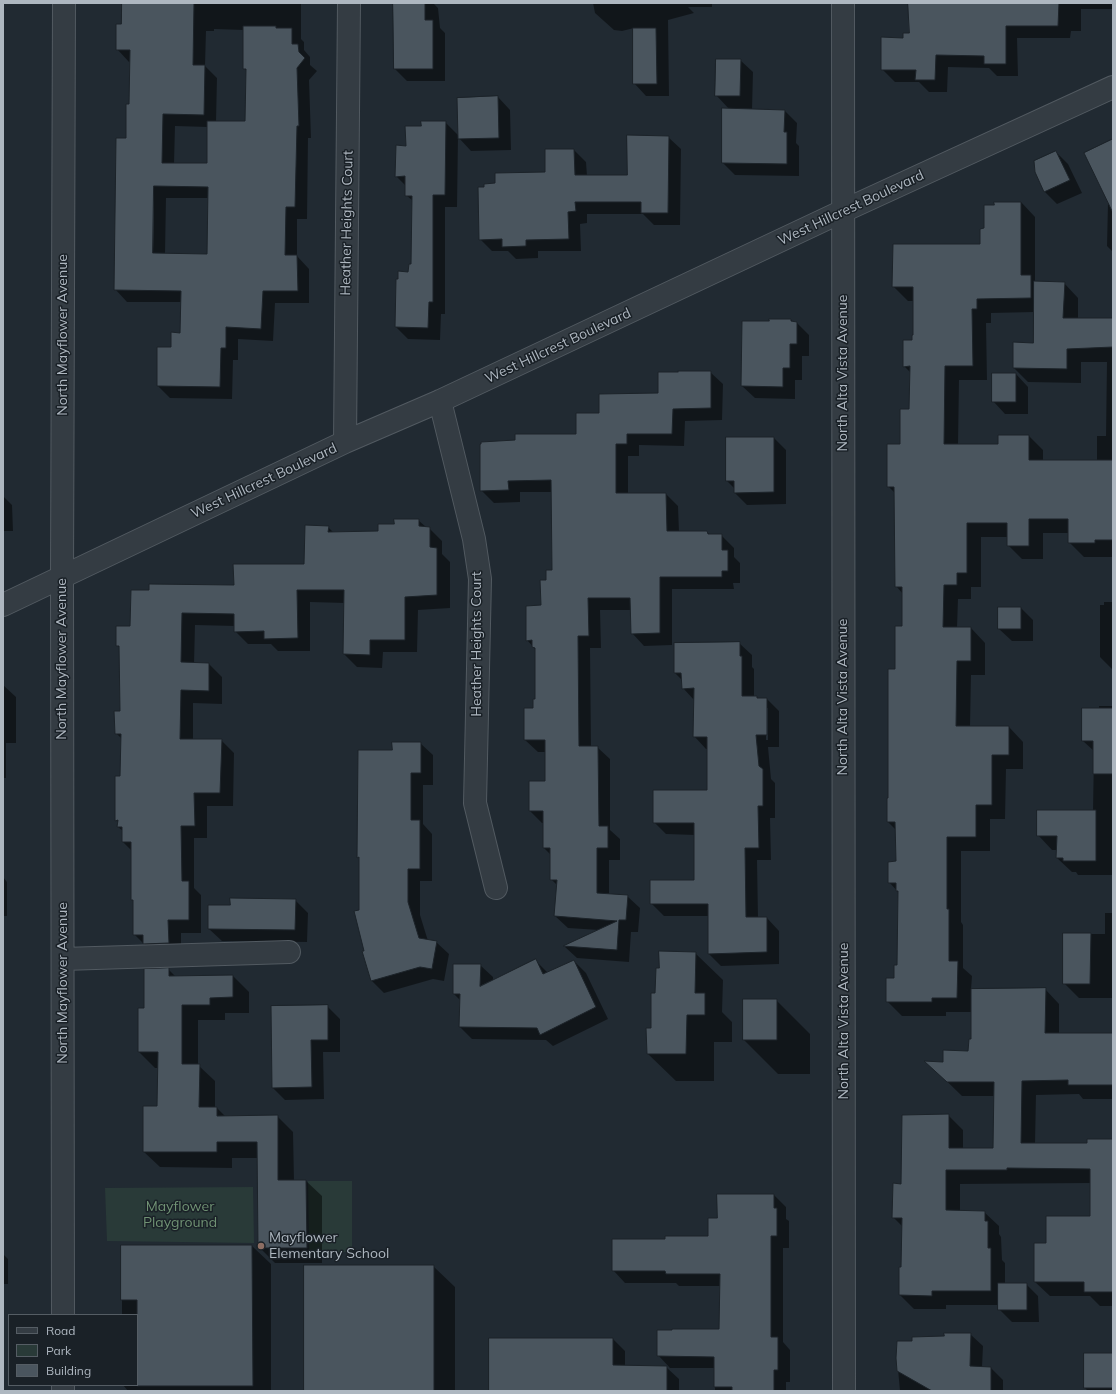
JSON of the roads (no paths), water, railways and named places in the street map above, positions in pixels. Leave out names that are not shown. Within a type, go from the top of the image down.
[{"type":"street","name":"North Mayflower Avenue","points":[[63,1314],[62,577],[64,3]]},
{"type":"street","name":"Heather Heights Court","points":[[345,442],[349,3]]},
{"type":"street","name":"North Alta Vista Avenue","points":[[843,3],[844,1391]]},
{"type":"street","name":"West Hillcrest Boulevard","points":[[3,605],[345,442],[440,401],[842,211],[1113,87]]},
{"type":"street","name":"Heather Heights Court","points":[[440,401],[474,539],[480,579],[475,803],[496,888]]},
{"type":"street","points":[[63,959],[289,952]]},
{"type":"place","name":"Mayflower Elementary School","points":[[261,1246]]},
{"type":"park label","name":"Mayflower Playground","points":[[180,1216]]}]
